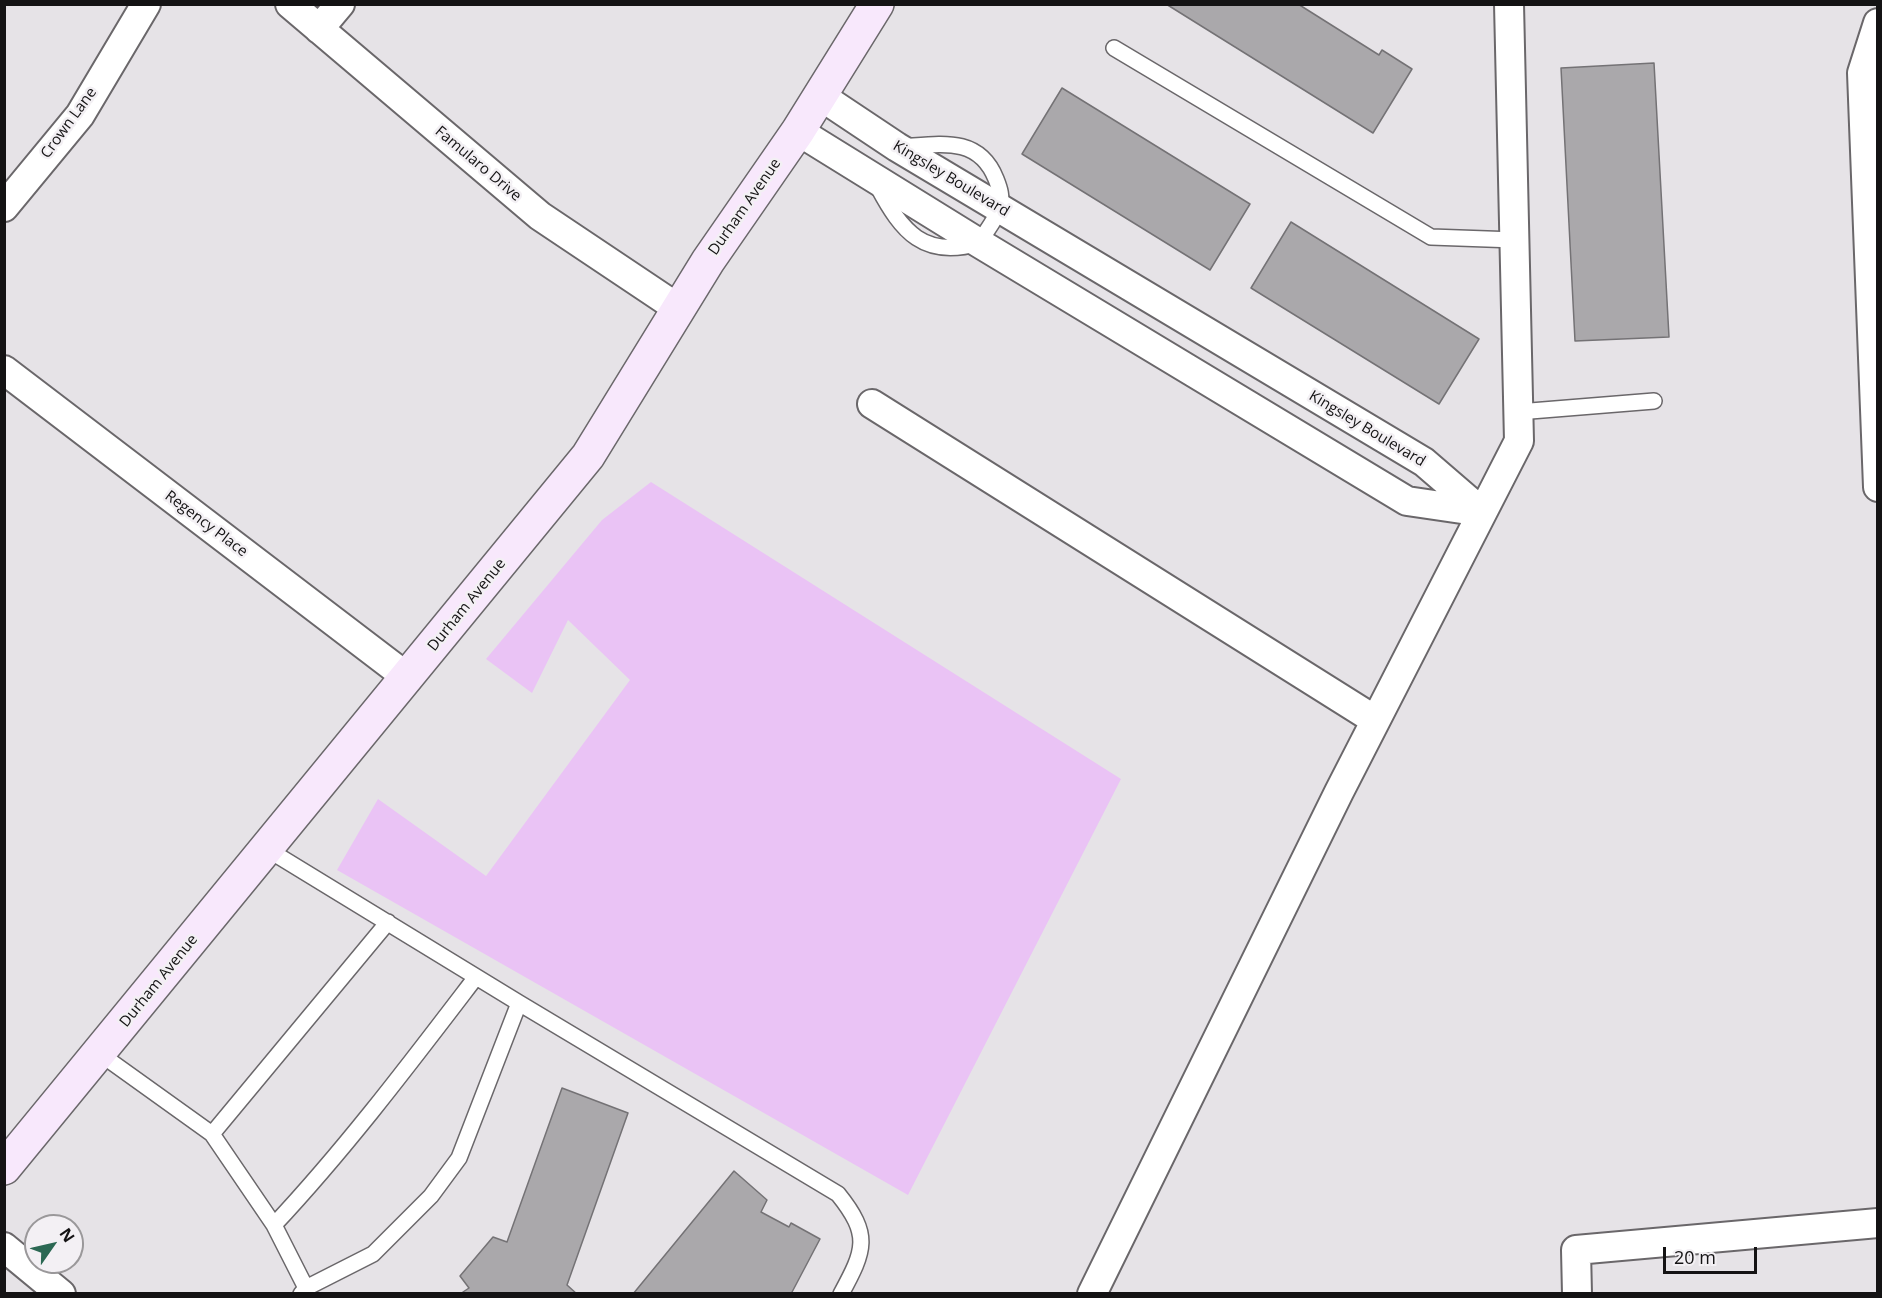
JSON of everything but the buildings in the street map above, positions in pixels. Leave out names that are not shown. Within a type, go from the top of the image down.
[{"type":"main road","name":"Durham Avenue","points":[[4,1168],[588,456],[708,261],[798,131],[877,4]]},
{"type":"street","name":"Crown Lane","points":[[4,207],[80,115],[146,4]]},
{"type":"street","name":"Famularo Drive","points":[[290,4],[540,216],[679,309]]},
{"type":"street","points":[[319,29],[340,4]]},
{"type":"street","points":[[1092,1293],[1375,720],[1519,441],[1509,4]]},
{"type":"street","points":[[1878,23],[1862,73],[1871,149],[1878,487]]},
{"type":"street","name":"Kingsley Boulevard","points":[[819,95],[897,147],[1424,462],[1482,512]]},
{"type":"street","points":[[798,131],[1407,501],[1482,512]]},
{"type":"street","name":"Regency Place","points":[[4,370],[408,678]]},
{"type":"street","points":[[872,404],[1375,720]]},
{"type":"street","points":[[1577,1293],[1576,1250],[1878,1223]]},
{"type":"street","points":[[4,1247],[61,1293]]},
{"type":"lane","points":[[1114,48],[1431,237],[1515,240]]},
{"type":"lane","points":[[979,243],[1000,208]]},
{"type":"lane","points":[[1518,412],[1654,401]]},
{"type":"lane","points":[[267,849],[837,1194],[853,1213],[862,1247],[856,1266],[841,1293]]},
{"type":"lane","points":[[212,1134],[387,922]]},
{"type":"lane","points":[[274,1225],[315,1181],[476,977]]},
{"type":"lane","points":[[99,1053],[212,1134],[274,1225],[303,1291],[372,1254],[430,1196],[459,1158],[519,1003]]},
{"type":"shaded area","points":[[651,482],[1121,779],[908,1195],[337,870],[378,799],[486,876],[630,680],[568,620],[532,693],[486,659],[602,520]]}]
